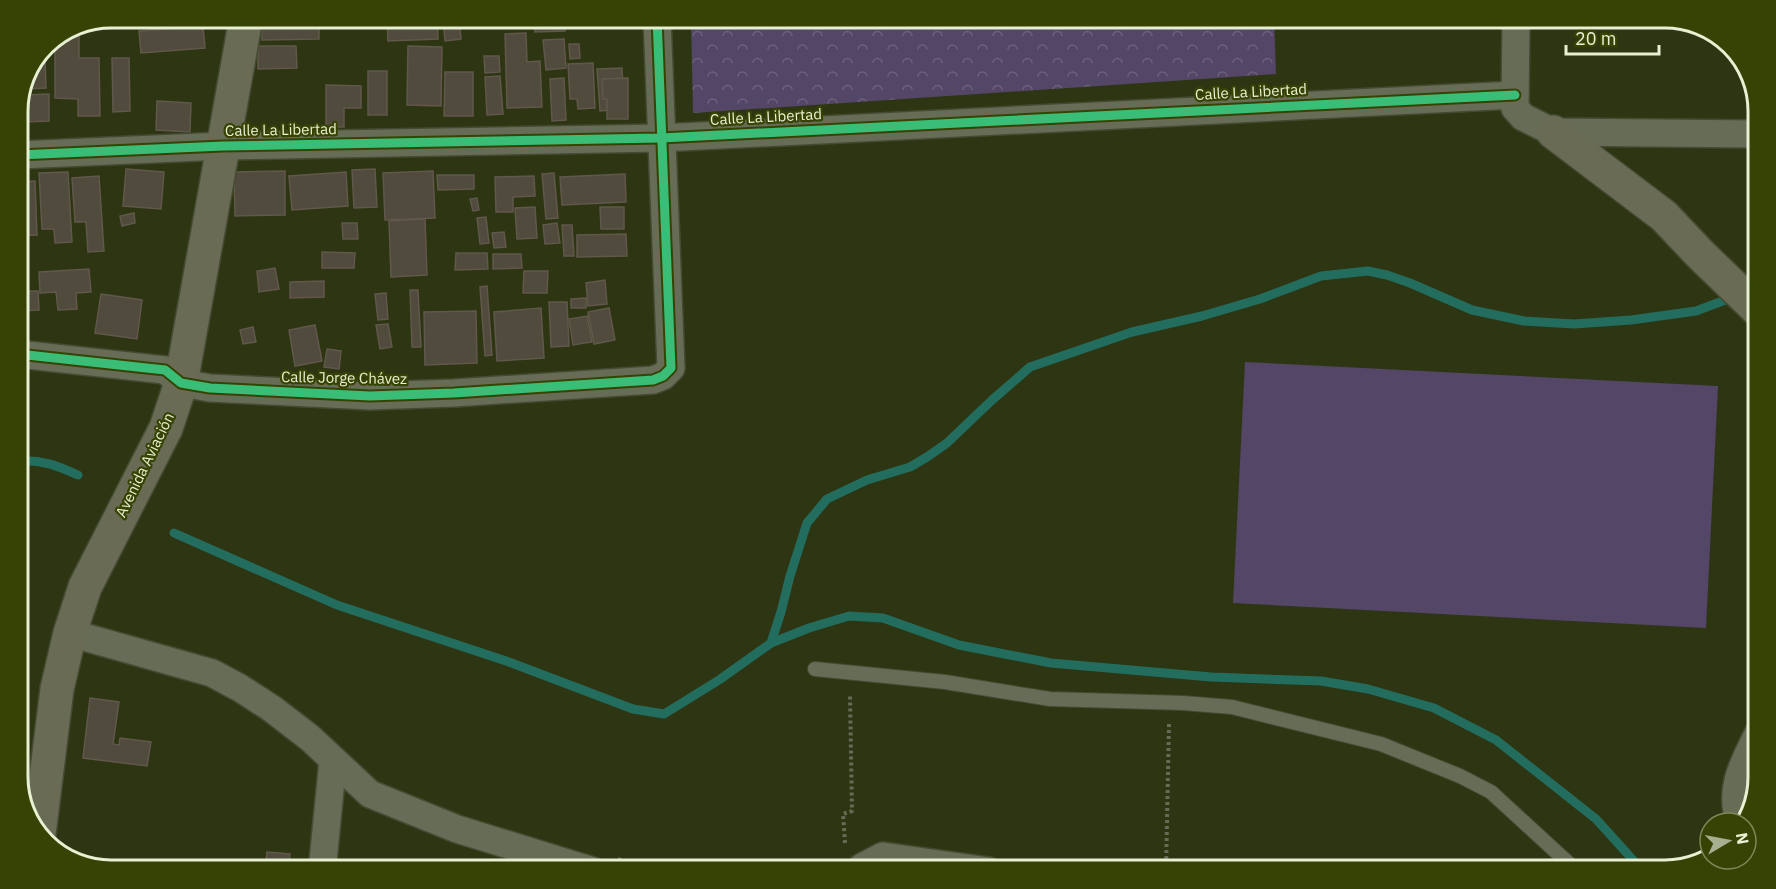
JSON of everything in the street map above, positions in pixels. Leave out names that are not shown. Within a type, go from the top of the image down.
[{"type":"street","name":"Avenida Aviación","points":[[41,820],[57,689],[70,633],[85,587],[166,428],[181,383],[244,28]]},
{"type":"street","points":[[657,28],[661,138]]},
{"type":"street","points":[[1516,28],[1515,108],[1523,117],[1554,132],[1664,216],[1747,300]]},
{"type":"street","name":"Calle La Libertad","points":[[29,155],[223,146],[661,138],[1515,95]]},
{"type":"street","points":[[1554,132],[1747,134]]},
{"type":"street","name":"Calle Jorge Chávez","points":[[29,355],[165,370],[181,383],[210,388],[370,396],[653,380],[663,376],[671,368],[661,138]]},
{"type":"street","points":[[70,633],[212,673],[271,708],[310,738],[370,794],[457,829],[557,860]]},
{"type":"street","points":[[1737,811],[1735,791],[1742,765],[1748,753]]},
{"type":"street","points":[[323,860],[333,759]]},
{"type":"street","points":[[875,860],[883,856],[911,860]]},
{"type":"lane","points":[[815,669],[945,682],[1050,699],[1183,703],[1232,707],[1381,744],[1460,776],[1491,792],[1564,860]]},
{"type":"path","points":[[845,848],[843,814],[852,812],[850,696],[887,676]]},
{"type":"path","points":[[1166,860],[1169,721]]},
{"type":"green space","points":[[691,28],[1274,28],[1276,74],[693,113]]},
{"type":"green space","points":[[1245,362],[1718,386],[1706,628],[1233,603]]},
{"type":"building","points":[[203,28],[205,48],[141,53],[139,31]]},
{"type":"building","points":[[262,28],[319,28],[319,39],[262,40]]},
{"type":"building","points":[[387,28],[437,28],[438,39],[388,41]]},
{"type":"building","points":[[444,28],[460,28],[461,39],[445,41]]},
{"type":"building","points":[[535,28],[565,28],[565,31],[535,32]]},
{"type":"building","points":[[526,33],[527,62],[540,61],[542,107],[507,108],[505,34]]},
{"type":"building","points":[[79,36],[79,58],[99,58],[100,116],[78,116],[78,99],[55,98],[55,51]]},
{"type":"building","points":[[564,39],[566,68],[546,70],[543,40]]},
{"type":"building","points":[[569,44],[579,44],[580,58],[570,59]]},
{"type":"building","points":[[258,46],[296,46],[297,68],[258,69]]},
{"type":"building","points":[[408,46],[442,47],[441,106],[407,105]]},
{"type":"building","points":[[484,56],[499,56],[500,72],[485,73]]},
{"type":"building","points":[[112,58],[129,58],[130,111],[113,112]]},
{"type":"building","points":[[45,62],[46,88],[32,89]]},
{"type":"building","points":[[593,63],[595,108],[578,109],[577,99],[570,99],[568,64]]},
{"type":"building","points":[[622,68],[624,109],[600,111],[597,69]]},
{"type":"building","points":[[368,71],[387,71],[387,115],[368,115]]},
{"type":"building","points":[[445,72],[473,72],[473,116],[444,116]]},
{"type":"building","points":[[500,76],[503,114],[487,115],[485,77]]},
{"type":"building","points":[[564,78],[566,120],[552,121],[550,79]]},
{"type":"building","points":[[628,78],[628,119],[607,119],[607,99],[603,99],[602,79]]},
{"type":"building","points":[[326,85],[361,86],[361,108],[344,108],[344,127],[326,127]]},
{"type":"building","points":[[49,94],[49,121],[29,122],[30,95]]},
{"type":"building","points":[[157,101],[191,103],[190,132],[156,130]]},
{"type":"building","points":[[126,169],[164,172],[161,209],[123,206]]},
{"type":"building","points":[[375,169],[377,207],[354,208],[352,170]]},
{"type":"building","points":[[285,171],[285,215],[235,216],[234,172]]},
{"type":"building","points":[[433,171],[435,218],[385,220],[383,173]]},
{"type":"building","points":[[68,172],[72,242],[55,243],[54,229],[42,229],[39,173]]},
{"type":"building","points":[[346,172],[348,206],[292,210],[289,176]]},
{"type":"building","points":[[554,173],[558,218],[546,219],[542,174]]},
{"type":"building","points":[[625,174],[626,202],[562,205],[560,177]]},
{"type":"building","points":[[437,175],[474,175],[474,189],[438,190]]},
{"type":"building","points":[[99,176],[104,251],[88,252],[86,222],[75,222],[72,178]]},
{"type":"building","points":[[534,176],[535,196],[513,197],[513,212],[496,212],[495,177]]},
{"type":"building","points":[[29,181],[35,181],[37,235],[29,235]]},
{"type":"building","points":[[477,198],[479,210],[473,211],[470,199]]},
{"type":"building","points":[[535,207],[537,238],[517,239],[515,208]]},
{"type":"building","points":[[600,207],[624,207],[624,229],[601,229]]},
{"type":"building","points":[[134,213],[135,223],[122,226],[120,216]]},
{"type":"building","points":[[486,217],[489,243],[480,244],[477,218]]},
{"type":"building","points":[[425,219],[427,275],[391,277],[389,221]]},
{"type":"building","points":[[342,223],[357,223],[358,239],[343,239]]},
{"type":"building","points":[[557,223],[560,243],[545,244],[543,225]]},
{"type":"building","points":[[562,225],[572,225],[574,256],[564,256]]},
{"type":"building","points":[[504,232],[506,247],[494,248],[492,233]]},
{"type":"building","points":[[626,234],[627,256],[577,257],[577,235]]},
{"type":"building","points":[[322,252],[355,253],[354,268],[322,268]]},
{"type":"building","points":[[456,253],[487,253],[488,269],[455,270]]},
{"type":"building","points":[[493,254],[521,254],[522,268],[493,269]]},
{"type":"building","points":[[275,268],[279,289],[259,292],[257,271]]},
{"type":"building","points":[[89,269],[91,292],[76,293],[77,309],[58,310],[56,292],[40,293],[39,272]]},
{"type":"building","points":[[524,271],[548,271],[547,293],[523,293]]},
{"type":"building","points":[[605,280],[607,304],[588,306],[586,283]]},
{"type":"building","points":[[324,281],[324,297],[290,298],[290,282]]},
{"type":"building","points":[[487,286],[492,355],[485,356],[480,287]]},
{"type":"building","points":[[410,290],[418,290],[421,347],[412,347]]},
{"type":"building","points":[[29,291],[38,291],[39,310],[29,310]]},
{"type":"building","points":[[386,293],[388,319],[378,320],[375,294]]},
{"type":"building","points":[[101,294],[142,300],[137,339],[95,333]]},
{"type":"building","points":[[586,298],[586,308],[571,308],[571,299]]},
{"type":"building","points":[[549,302],[567,302],[569,346],[551,347]]},
{"type":"building","points":[[541,308],[544,358],[497,361],[494,312]]},
{"type":"building","points":[[609,308],[615,340],[594,344],[588,312]]},
{"type":"building","points":[[476,311],[477,363],[425,365],[424,312]]},
{"type":"building","points":[[587,316],[592,342],[573,345],[569,319]]},
{"type":"building","points":[[388,324],[392,347],[380,349],[376,325]]},
{"type":"building","points":[[315,325],[322,361],[295,366],[289,330]]},
{"type":"building","points":[[253,327],[256,342],[243,344],[240,330]]},
{"type":"building","points":[[327,349],[341,351],[339,369],[324,367]]},
{"type":"building","points":[[90,698],[119,702],[113,744],[119,745],[120,738],[151,742],[147,766],[83,758]]},
{"type":"building","points":[[267,852],[290,854],[289,860],[266,860]]},
{"type":"waterway","points":[[771,643],[807,523],[827,499],[867,480],[910,467],[927,457],[947,443],[1030,367],[1132,332],[1202,316],[1260,299],[1321,276],[1368,271],[1410,283],[1472,310],[1524,321],[1574,324],[1631,320],[1696,311],[1736,296]]},
{"type":"waterway","points":[[29,461],[49,464],[78,475]]},
{"type":"waterway","points":[[174,533],[337,605],[509,662],[633,709],[664,714],[719,680],[771,643],[849,616],[883,618],[959,645],[1051,663],[1211,677],[1321,681],[1368,689],[1434,708],[1496,740],[1596,819],[1633,860]]},
{"type":"cycle path","points":[[29,355],[165,370],[181,383],[210,388],[370,396],[653,380],[663,376],[671,368],[657,28]]},
{"type":"cycle path","points":[[29,155],[223,146],[661,138],[1515,95]]}]
